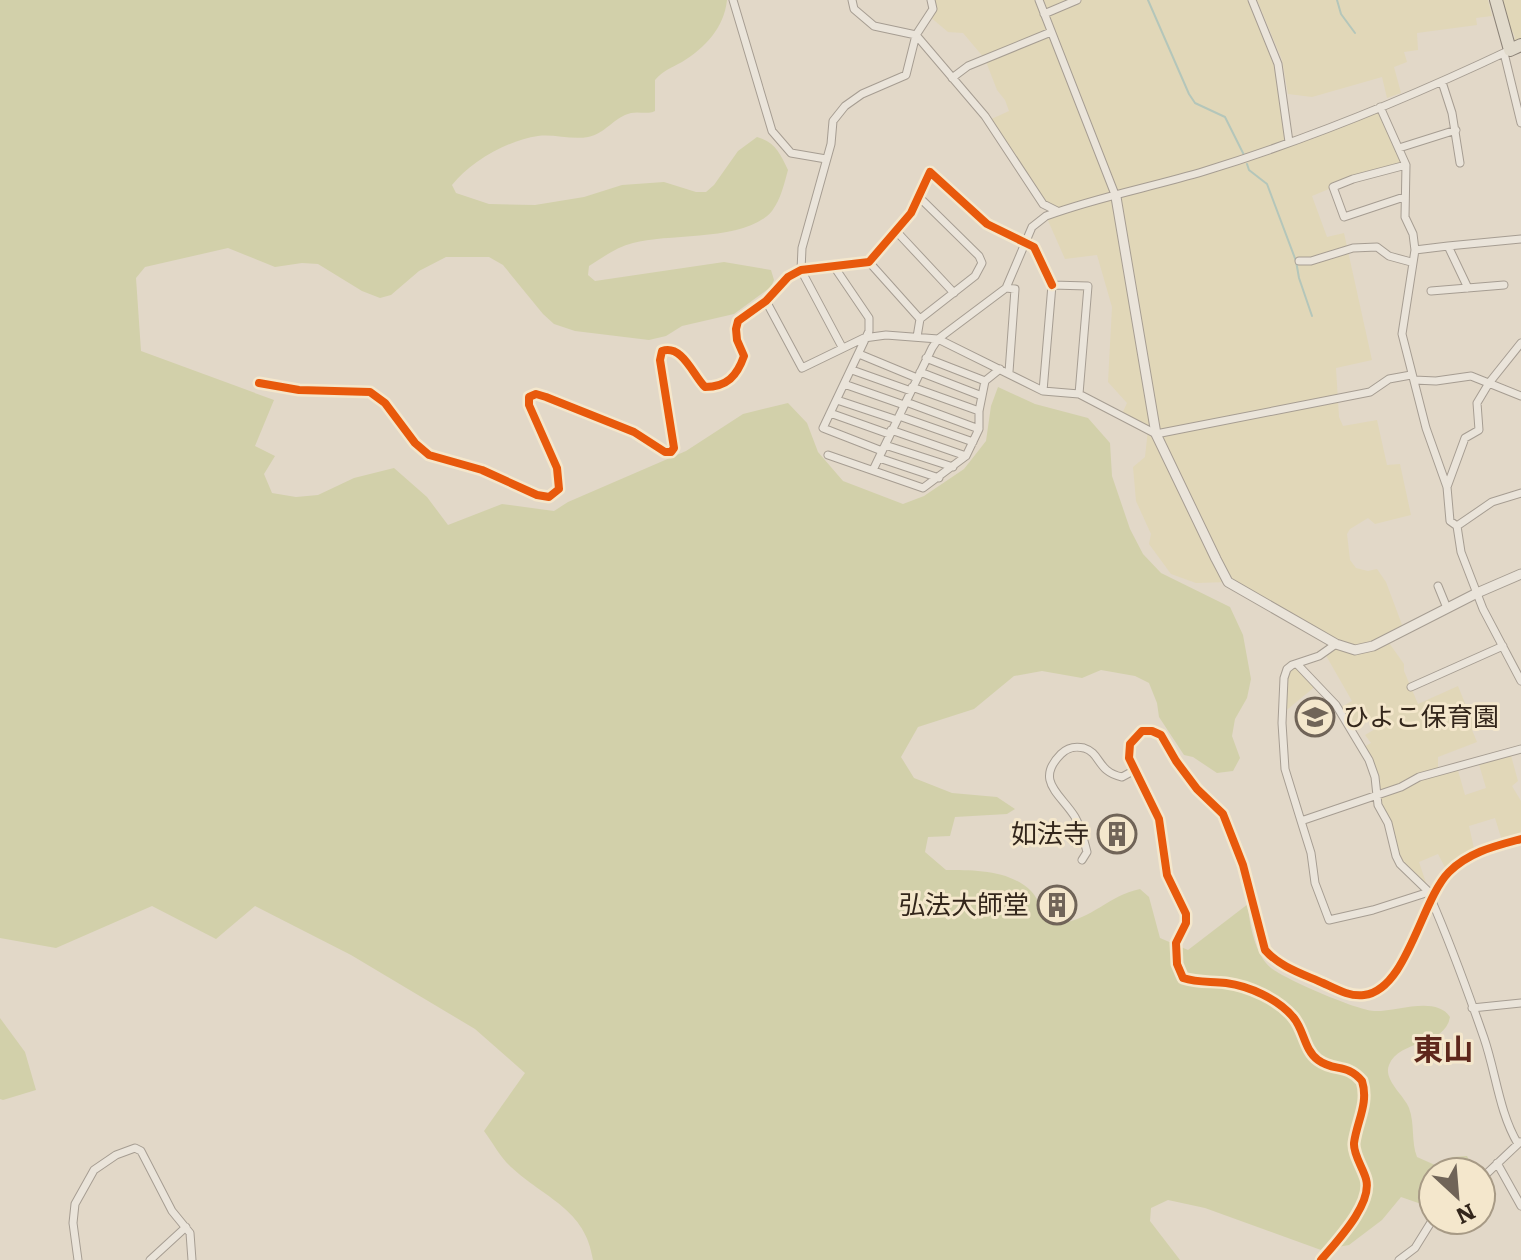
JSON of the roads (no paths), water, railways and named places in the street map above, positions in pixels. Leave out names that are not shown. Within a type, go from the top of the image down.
[{"type":"main road","points":[[1496,0],[1512,49]]},
{"type":"street","points":[[733,0],[772,131],[791,153],[826,159]]},
{"type":"street","points":[[852,0],[854,9],[874,26],[916,35],[985,116],[1043,204],[1057,212]]},
{"type":"street","points":[[842,347],[801,270],[802,248],[831,144],[833,121],[845,106],[862,94],[906,75],[916,35],[933,9],[931,0]]},
{"type":"street","points":[[1039,0],[1116,197],[1156,434],[1228,582],[1336,644],[1355,650],[1373,646],[1521,574]]},
{"type":"street","points":[[1044,14],[1077,0]]},
{"type":"street","points":[[1252,0],[1278,64],[1289,142]]},
{"type":"street","points":[[952,78],[968,66],[1051,32]]},
{"type":"street","points":[[873,470],[938,339],[1006,288],[1032,227],[1046,216],[1207,170],[1289,142],[1442,82],[1512,49],[1521,122]]},
{"type":"street","points":[[1442,82],[1456,130],[1460,163]]},
{"type":"street","points":[[1380,107],[1406,165],[1405,217],[1413,234],[1415,250],[1402,334],[1430,442],[1447,487],[1450,521],[1457,526],[1461,552],[1493,630],[1521,681]]},
{"type":"street","points":[[1399,148],[1456,130]]},
{"type":"street","points":[[1404,197],[1344,217],[1333,187],[1406,165]]},
{"type":"street","points":[[259,383],[299,390],[370,392],[385,403],[425,453],[482,470],[537,495],[549,497],[559,489],[557,468],[529,405],[529,397],[540,395],[634,432],[665,452],[671,452],[674,448],[660,360],[662,351],[677,351],[705,387],[719,387],[739,369],[744,356],[737,340],[738,321],[766,301],[788,277],[801,270],[869,262],[897,232],[919,197],[930,172],[987,224],[1034,247],[1052,285],[1043,391]]},
{"type":"street","points":[[917,337],[920,319],[975,276],[982,263],[979,256],[919,197]]},
{"type":"street","points":[[897,232],[954,293]]},
{"type":"street","points":[[1415,250],[1521,239]]},
{"type":"street","points":[[1448,246],[1468,288]]},
{"type":"street","points":[[1299,261],[1311,261],[1353,248],[1377,247],[1389,256],[1411,262]]},
{"type":"street","points":[[869,262],[920,319]]},
{"type":"street","points":[[833,265],[869,318],[869,331],[823,428],[939,478]]},
{"type":"street","points":[[1052,285],[1088,286],[1079,394]]},
{"type":"street","points":[[1431,291],[1504,285]]},
{"type":"street","points":[[1006,288],[1015,289],[1009,372]]},
{"type":"street","points":[[766,301],[802,368],[864,338],[886,335],[938,339],[1043,391],[1079,394],[1156,434],[1370,392],[1389,379],[1413,377],[1436,381],[1471,376],[1521,396]]},
{"type":"street","points":[[1447,487],[1465,438],[1479,430],[1477,403],[1521,343]]},
{"type":"street","points":[[859,354],[982,396]]},
{"type":"street","points":[[926,358],[985,381]]},
{"type":"street","points":[[828,455],[923,488],[966,456],[979,429],[985,381],[1000,369]]},
{"type":"street","points":[[852,370],[979,411]]},
{"type":"street","points":[[844,384],[979,429]]},
{"type":"street","points":[[837,400],[973,442]]},
{"type":"street","points":[[830,413],[966,456]]},
{"type":"street","points":[[882,451],[953,467]]},
{"type":"street","points":[[1457,526],[1492,502],[1521,493]]},
{"type":"street","points":[[1438,586],[1447,608]]},
{"type":"street","points":[[1336,644],[1319,656],[1287,669],[1282,723],[1285,769],[1311,853],[1315,883],[1329,920],[1431,895]]},
{"type":"street","points":[[1411,687],[1503,646]]},
{"type":"street","points":[[1297,664],[1336,705],[1369,760],[1375,777],[1376,796],[1400,864],[1431,895],[1493,1068],[1500,1100],[1519,1143],[1497,1163],[1521,1206]]},
{"type":"street","points":[[1321,1260],[1355,1218],[1367,1187],[1354,1148],[1365,1103],[1362,1081],[1346,1068],[1316,1059],[1293,1017],[1275,1002],[1247,988],[1226,983],[1199,983],[1183,978],[1177,964],[1176,943],[1186,923],[1186,914],[1167,875],[1159,819],[1129,758],[1130,744],[1142,731],[1161,735],[1197,789],[1223,814],[1243,865],[1265,950],[1275,961],[1342,991],[1363,995],[1386,985],[1398,969],[1431,895],[1448,873],[1483,850],[1521,839]]},
{"type":"street","points":[[1082,860],[1087,852],[1076,817],[1051,786],[1053,764],[1066,749],[1074,747],[1092,751],[1109,774],[1122,777],[1135,770]]},
{"type":"street","points":[[1301,821],[1376,796],[1419,777],[1521,749]]},
{"type":"street","points":[[1472,1008],[1521,1003]]},
{"type":"street","points":[[78,1260],[73,1223],[75,1204],[94,1170],[135,1148],[141,1151],[172,1211],[190,1233],[192,1260]]},
{"type":"street","points":[[150,1260],[186,1227]]},
{"type":"street","points":[[1399,1260],[1415,1248],[1422,1236]]},
{"type":"waterway","points":[[1148,0],[1189,94],[1195,103],[1225,117],[1244,155]]},
{"type":"waterway","points":[[1337,0],[1341,14],[1355,33]]},
{"type":"waterway","points":[[1247,164],[1249,170],[1267,184],[1296,261],[1312,316]]},
{"type":"place","name":"ひよこ保育園","points":[[1315,717]]},
{"type":"place","name":"如法寺","points":[[1117,834]]},
{"type":"place","name":"弘法大師堂","points":[[1057,905]]},
{"type":"district","name":"東山","points":[[1443,1050]]}]
